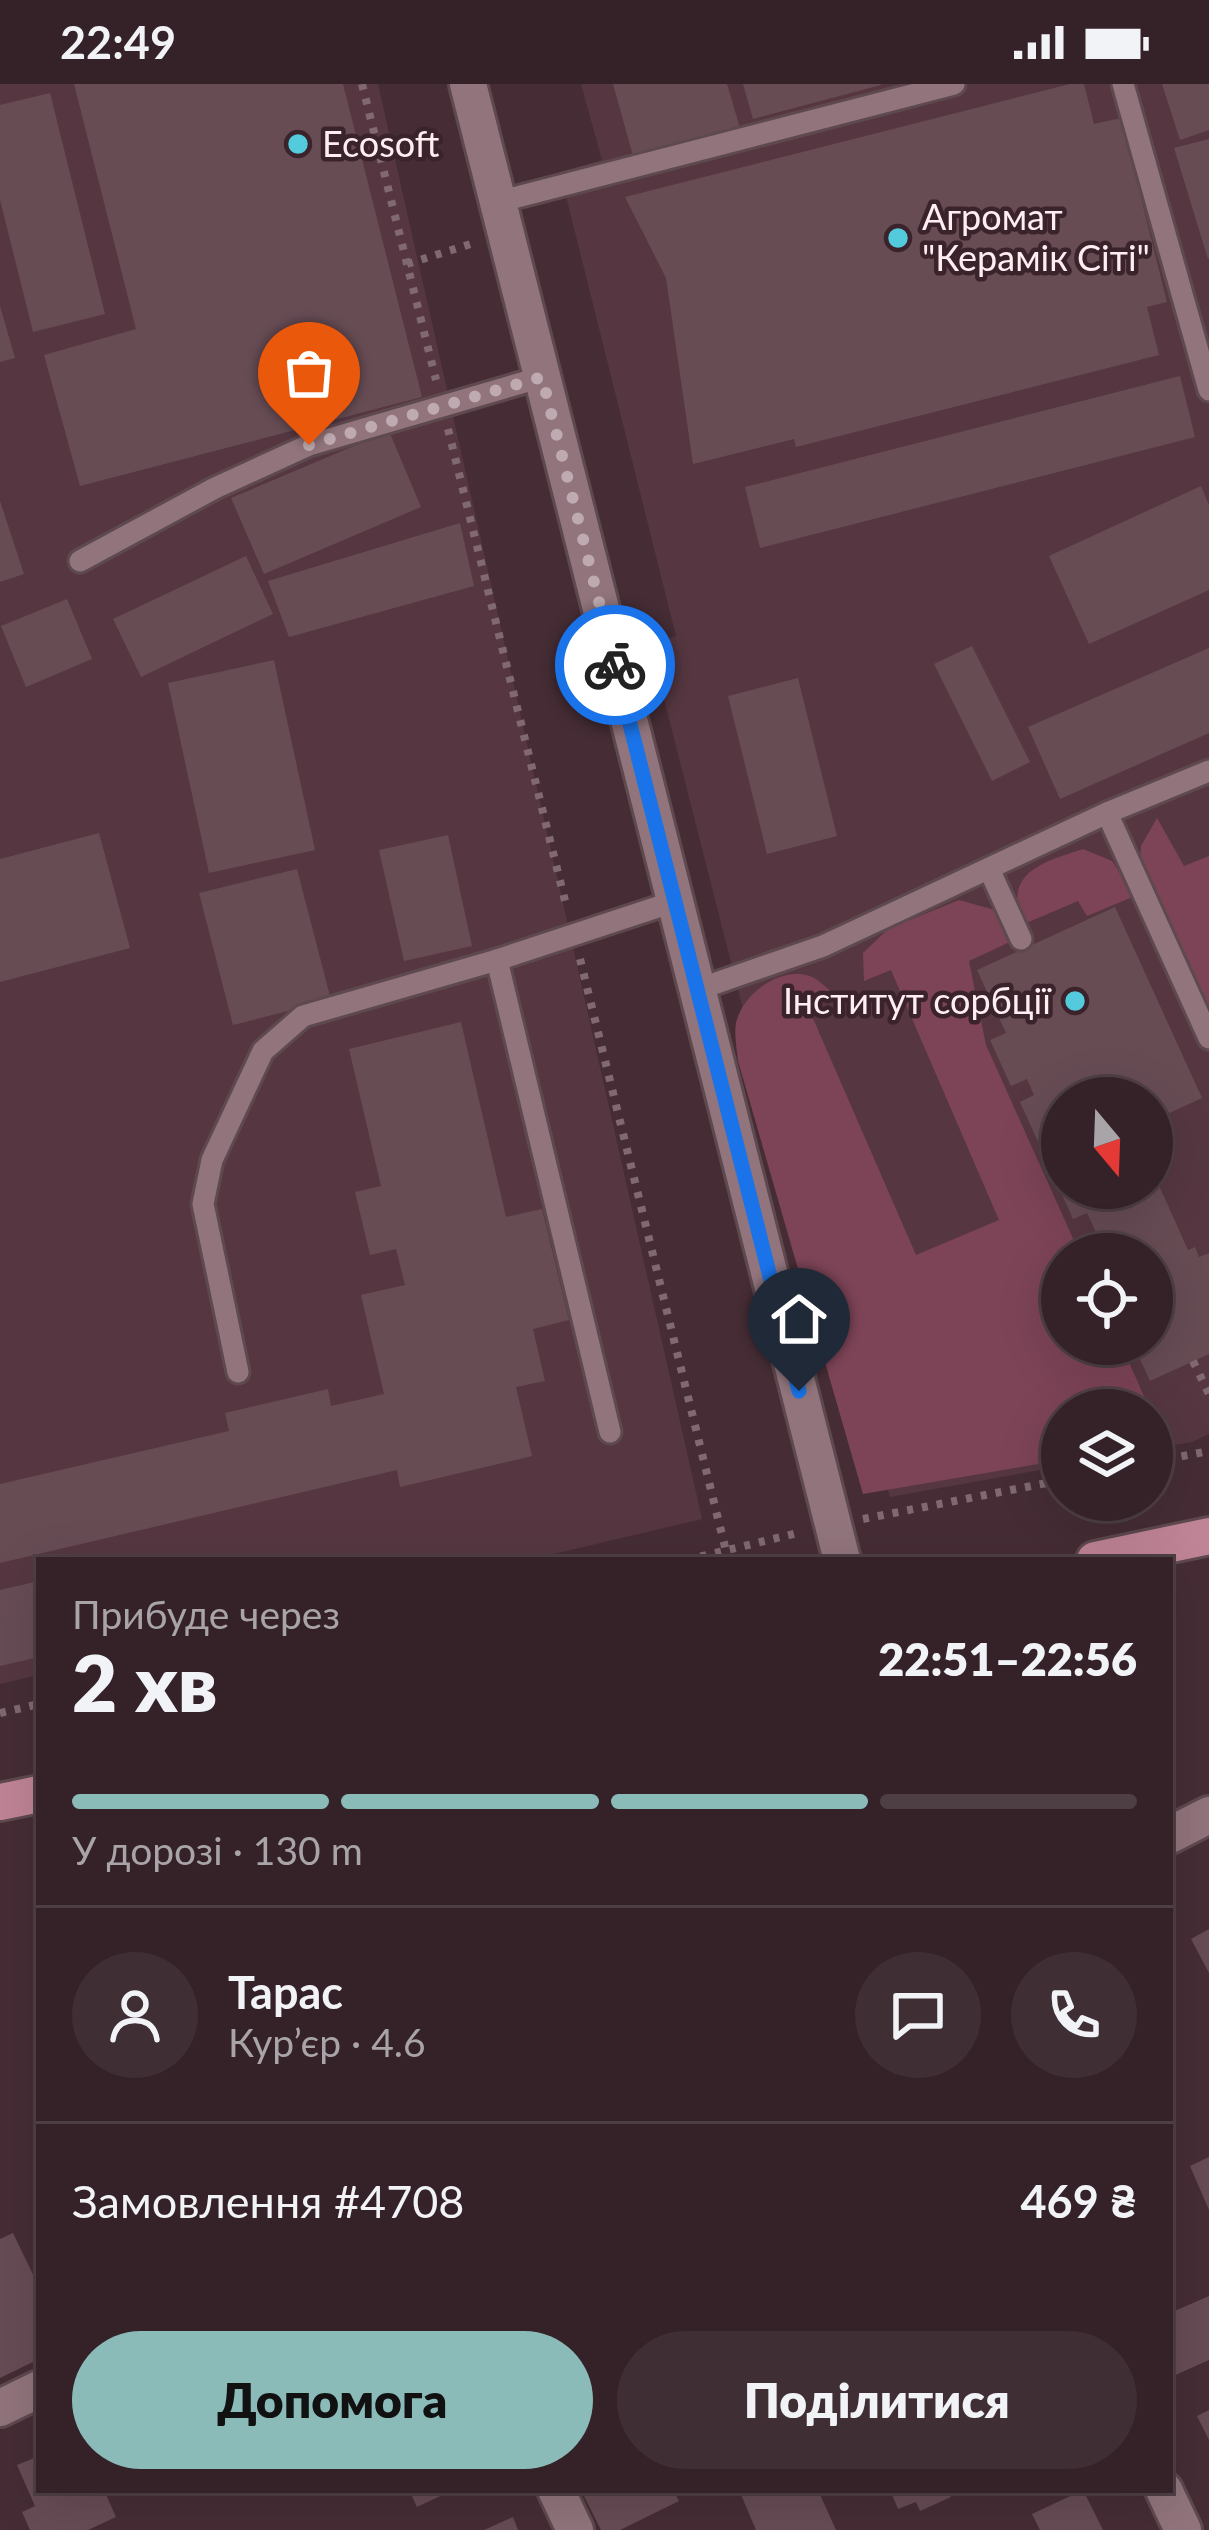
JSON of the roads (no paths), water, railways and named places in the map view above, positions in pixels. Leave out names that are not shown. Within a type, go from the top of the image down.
[{"type":"main road","points":[[1109,1557],[1209,1536]]},
{"type":"main road","points":[[0,1802],[36,1795]]},
{"type":"street","points":[[468,84],[841,1557]]},
{"type":"street","points":[[1173,1833],[1209,1815]]},
{"type":"street","points":[[0,2408],[36,2390]]},
{"type":"street","points":[[557,2493],[575,2530]]},
{"type":"street","points":[[1165,2493],[1183,2530]]},
{"type":"lane","points":[[502,218],[951,84]]},
{"type":"lane","points":[[1123,84],[1209,390]]},
{"type":"lane","points":[[80,561],[215,488],[309,445],[542,377]]},
{"type":"lane","points":[[699,989],[823,946],[1107,813],[1209,771]]},
{"type":"lane","points":[[1107,813],[1209,1038]]},
{"type":"lane","points":[[989,869],[1021,939]]},
{"type":"lane","points":[[238,1372],[203,1204],[212,1160],[263,1051],[302,1016],[497,960],[676,901]]},
{"type":"lane","points":[[497,960],[610,1432]]},
{"type":"place","name":"Ecosoft","points":[[298,144]]},
{"type":"place","name":"Агромат \"Керамік Сіті\"","points":[[898,238]]},
{"type":"place","name":"Інститут сорбції","points":[[1075,1001]]}]
